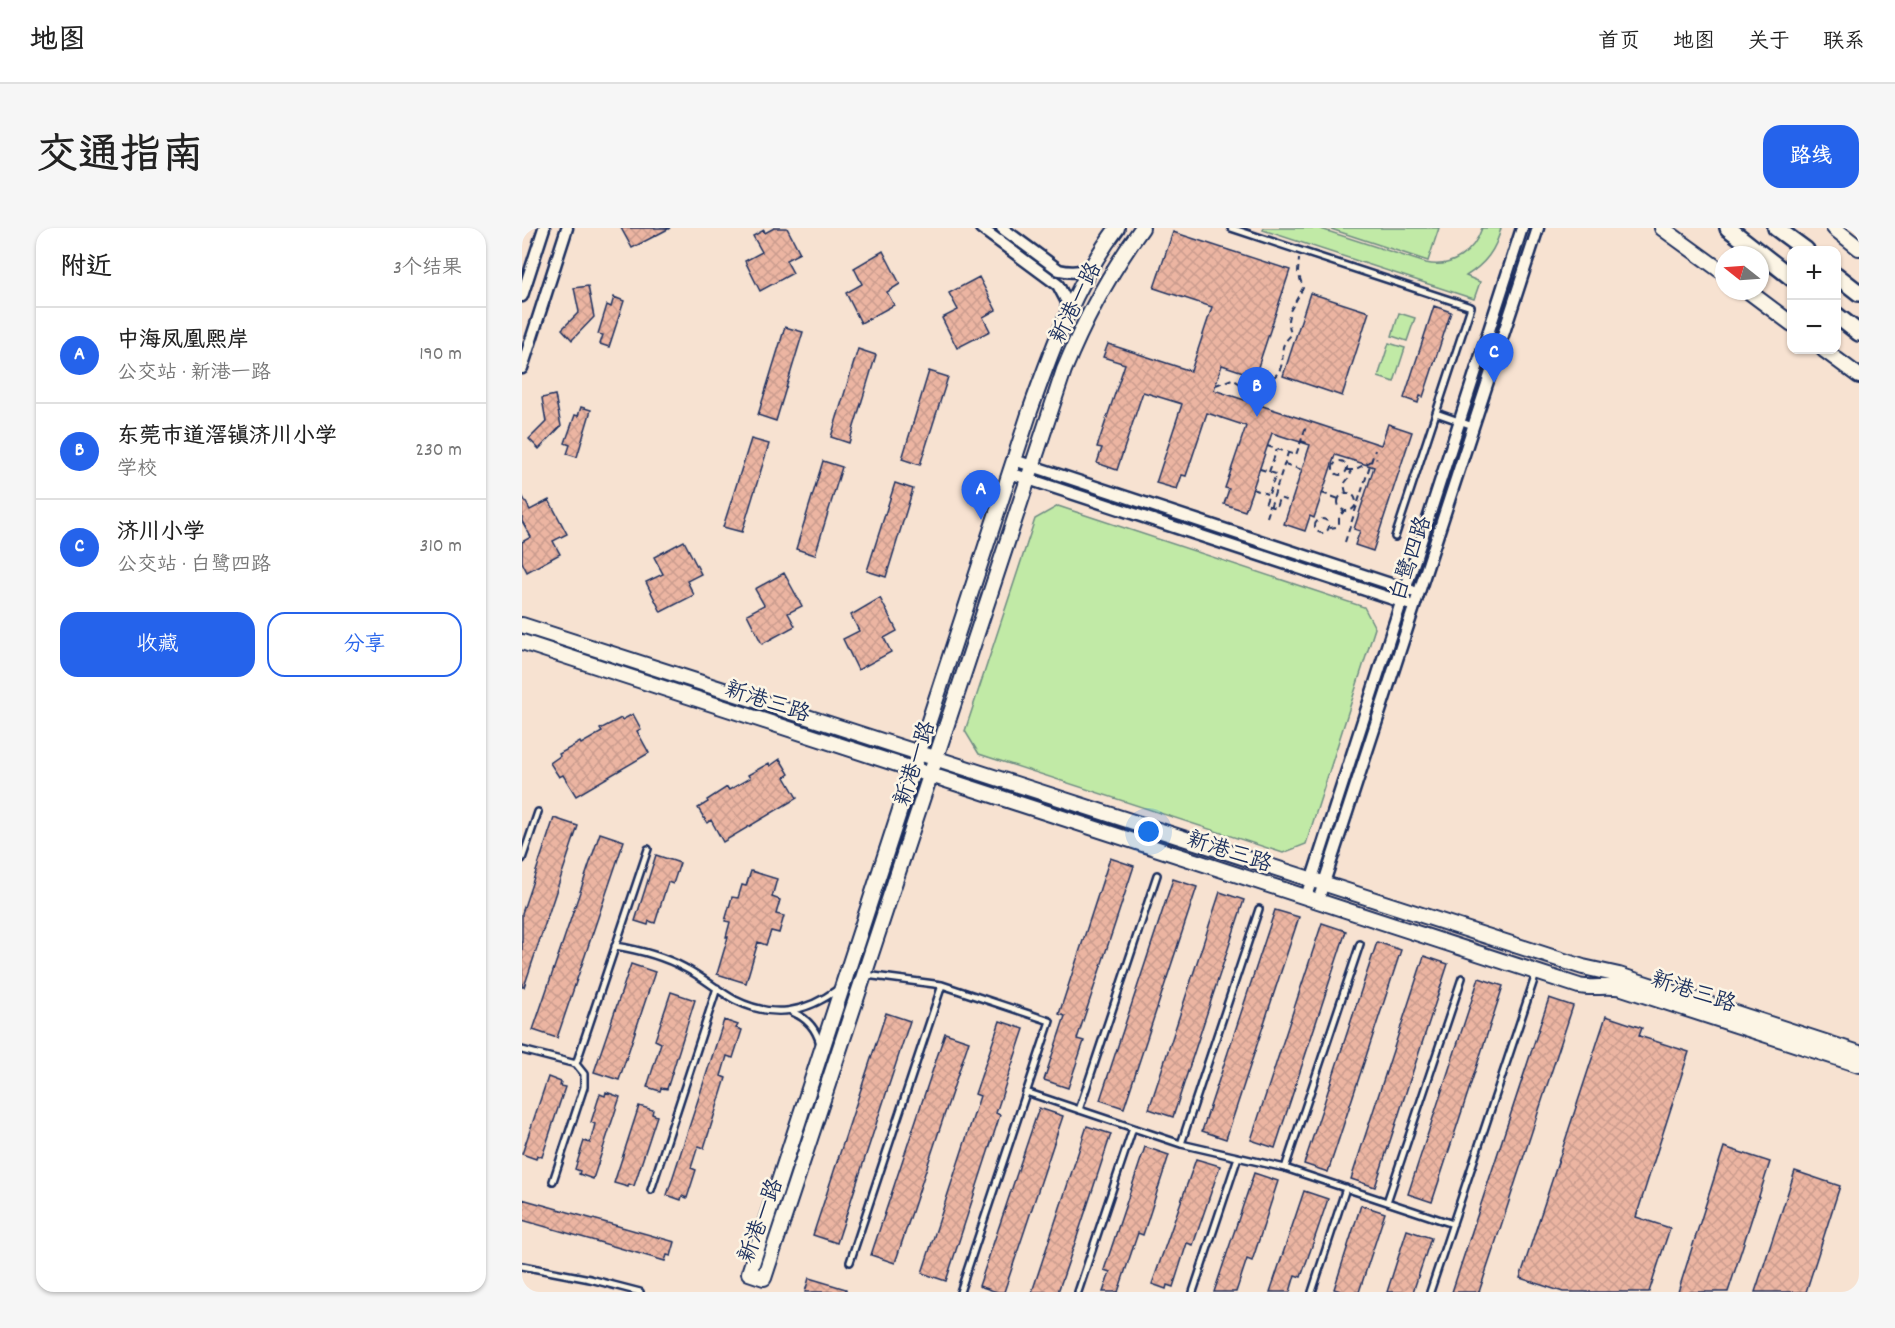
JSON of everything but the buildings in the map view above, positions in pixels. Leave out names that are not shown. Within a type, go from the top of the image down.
[{"type":"main road","points":[[1728,228],[1787,275]]},
{"type":"main road","points":[[1776,228],[1801,246]]},
{"type":"main road","points":[[1841,279],[1859,293]]},
{"type":"main road","points":[[1841,319],[1859,333]]},
{"type":"street","points":[[522,296],[544,228]]},
{"type":"street","points":[[522,368],[567,228]]},
{"type":"street","points":[[981,228],[1058,285],[1067,302],[1066,316]]},
{"type":"street","points":[[1002,228],[1059,270],[1081,272],[1092,267]]},
{"type":"street","name":"新港一路","points":[[1117,228],[1078,291],[1047,364],[912,769],[749,1273],[764,1278],[1064,370],[1096,300],[1142,228]]},
{"type":"street","name":"白鹭四路","points":[[1312,899],[1406,589],[1522,228]]},
{"type":"street","name":"白鹭四路","points":[[1317,882],[1414,606],[1538,228]]},
{"type":"street","points":[[1662,228],[1715,266]]},
{"type":"street","points":[[1834,228],[1859,248]]},
{"type":"street","points":[[1760,300],[1787,321]]},
{"type":"street","points":[[1829,354],[1859,376]]},
{"type":"street","points":[[1012,466],[1414,606]]},
{"type":"street","points":[[1030,472],[1418,593]]},
{"type":"street","name":"新港三路","points":[[522,625],[1582,967],[1618,975],[1859,1053]]},
{"type":"street","name":"新港三路","points":[[522,642],[1537,972],[1588,988],[1602,986],[1622,988],[1859,1065]]},
{"type":"lane","points":[[1231,228],[1471,307],[1395,537]]},
{"type":"lane","points":[[1436,413],[1473,426]]},
{"type":"lane","points":[[522,859],[538,812]]},
{"type":"lane","points":[[576,1064],[648,849]]},
{"type":"lane","points":[[1079,1110],[1157,875]]},
{"type":"lane","points":[[1181,1144],[1259,909]]},
{"type":"lane","points":[[1285,1168],[1360,944]]},
{"type":"lane","points":[[615,946],[669,960],[702,977],[735,1000],[754,1008],[775,1012],[790,1011],[823,999],[842,986]]},
{"type":"lane","points":[[1430,1292],[1537,972]]},
{"type":"lane","points":[[865,975],[942,986],[1050,1022],[960,1292]]},
{"type":"lane","points":[[1387,1202],[1462,978]]},
{"type":"lane","points":[[850,1262],[942,986]]},
{"type":"lane","points":[[651,1190],[717,988]]},
{"type":"lane","points":[[790,1011],[800,1015],[815,1030],[821,1050]]},
{"type":"lane","points":[[522,1050],[576,1064],[584,1074],[584,1087],[553,1181]]},
{"type":"lane","points":[[1026,1092],[1181,1144],[1285,1168],[1453,1224]]},
{"type":"lane","points":[[1078,1292],[1132,1128]]},
{"type":"lane","points":[[1193,1292],[1238,1157]]},
{"type":"lane","points":[[1312,1292],[1346,1188]]},
{"type":"lane","points":[[522,1266],[590,1279],[640,1292]]},
{"type":"path","points":[[1216,385],[1232,379],[1249,389],[1270,381],[1280,370],[1282,345],[1291,335],[1288,320],[1290,311],[1304,288],[1298,272],[1302,251]]},
{"type":"path","points":[[1267,446],[1296,455],[1306,427]]},
{"type":"path","points":[[1301,441],[1310,444]]},
{"type":"path","points":[[1269,472],[1276,449]]},
{"type":"path","points":[[1345,542],[1375,450]]},
{"type":"path","points":[[1266,517],[1288,453]]},
{"type":"path","points":[[1346,493],[1344,484],[1351,475],[1348,470],[1347,466],[1344,462],[1340,461],[1334,465],[1333,470],[1338,475],[1345,474],[1348,470],[1377,458]]},
{"type":"path","points":[[1284,464],[1302,470]]},
{"type":"path","points":[[1260,469],[1276,474],[1265,505],[1276,508],[1280,498],[1291,502]]},
{"type":"path","points":[[1272,486],[1277,487]]},
{"type":"path","points":[[1253,489],[1269,494]]},
{"type":"path","points":[[1323,493],[1339,499]]},
{"type":"path","points":[[1345,510],[1339,506],[1341,495],[1346,493],[1354,495],[1357,504]]},
{"type":"path","points":[[1329,528],[1328,522],[1324,519],[1315,525],[1316,530],[1325,533],[1329,528],[1336,527],[1339,517],[1345,510],[1352,509],[1357,504]]},
{"type":"green space","points":[[1264,228],[1318,228],[1435,264],[1453,261],[1460,257],[1473,244],[1482,228],[1501,228],[1489,256],[1466,276],[1480,282],[1474,299],[1263,230]]},
{"type":"green space","points":[[1328,228],[1439,228],[1428,261]]},
{"type":"green space","points":[[1399,313],[1415,318],[1407,341],[1392,336]]},
{"type":"green space","points":[[1389,343],[1405,348],[1394,382],[1378,377]]},
{"type":"green space","points":[[1058,506],[1364,607],[1375,628],[1306,844],[1283,853],[979,754],[965,731],[1035,519]]},
{"type":"place","name":"济川小学","points":[[1494,383]]},
{"type":"place","name":"东莞市道滘镇济川小学","points":[[1257,417]]},
{"type":"place","name":"中海凤凰熙岸","points":[[981,520]]}]
